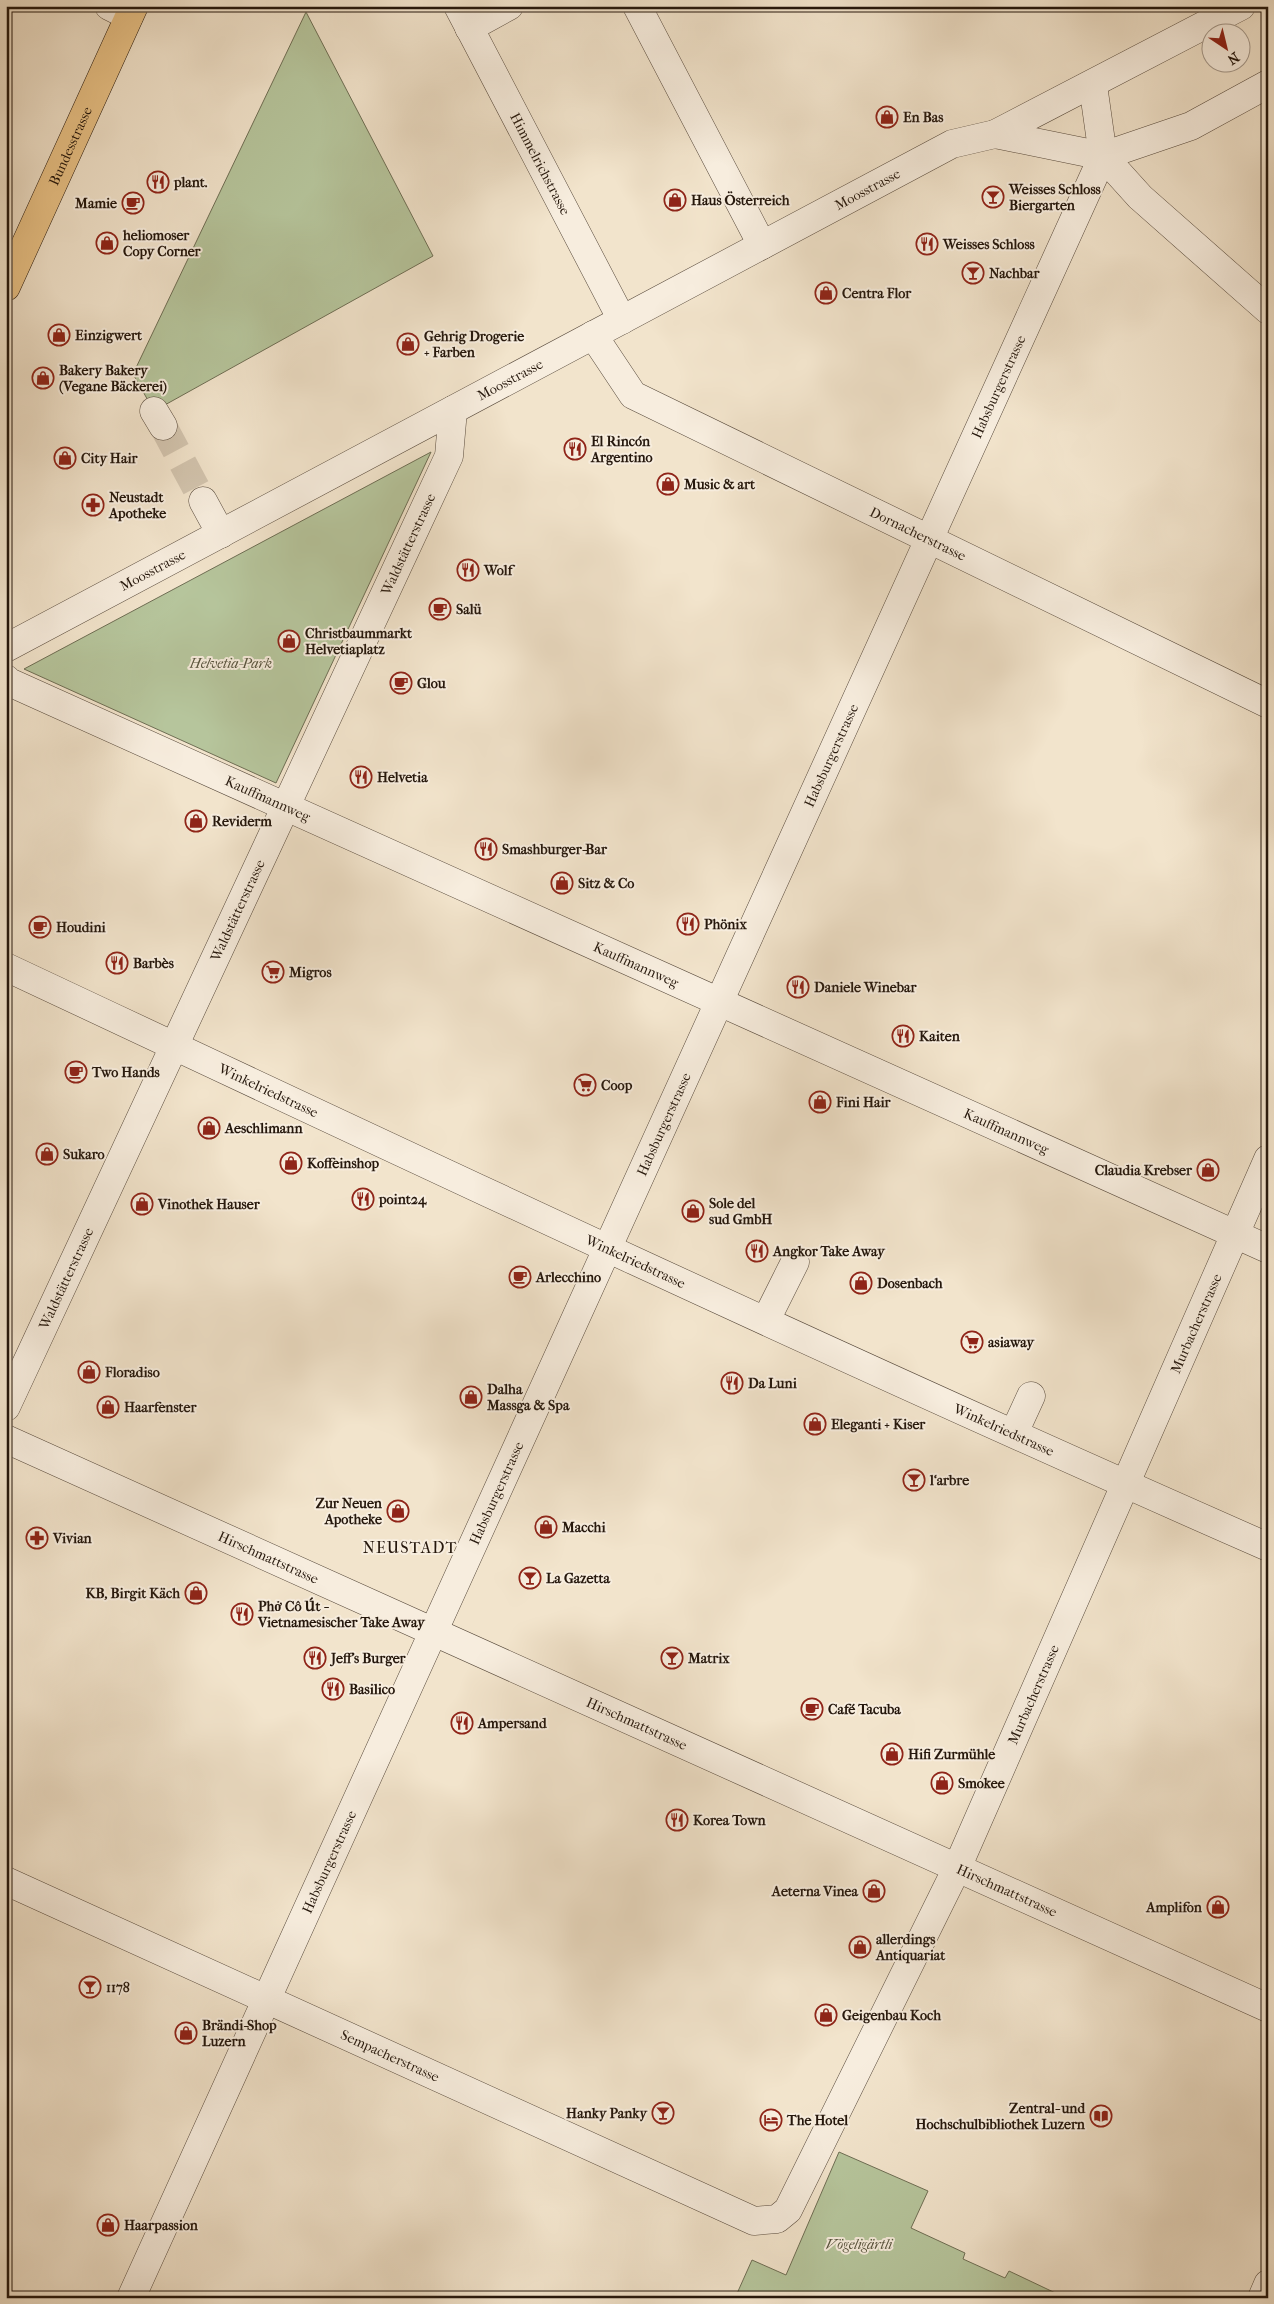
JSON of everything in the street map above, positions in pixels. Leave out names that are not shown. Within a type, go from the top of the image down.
[{"type":"main road","name":"Bundesstrasse","points":[[6,287],[124,10]]},
{"type":"street","points":[[463,17],[510,6]]},
{"type":"street","points":[[637,6],[762,245]]},
{"type":"street","name":"Moosstrasse","points":[[14,640],[220,534],[952,144],[995,134],[1093,85],[1241,6]]},
{"type":"street","name":"Himmelrichstrasse","points":[[463,17],[622,320]]},
{"type":"street","points":[[1104,156],[1191,126],[1268,84]]},
{"type":"street","points":[[1093,85],[1104,156],[1140,197],[1268,310]]},
{"type":"street","name":"Moosstrasse","points":[[995,134],[1104,156]]},
{"type":"street","name":"Habsburgerstrasse","points":[[131,2298],[1104,156]]},
{"type":"street","name":"Dornacherstrasse","points":[[593,336],[632,395],[1268,704]]},
{"type":"street","name":"Waldstätterstrasse","points":[[6,1407],[449,456],[453,410]]},
{"type":"street","points":[[202,501],[220,534]]},
{"type":"street","name":"Kauffmannweg","points":[[6,679],[285,807],[1268,1250]]},
{"type":"street","name":"Winkelriedstrasse","points":[[6,967],[608,1248],[1125,1484],[1268,1547]]},
{"type":"street","name":"Murbacherstrasse","points":[[777,2219],[788,2210],[956,1868],[1268,1159]]},
{"type":"street","points":[[766,1320],[795,1262]]},
{"type":"street","points":[[1014,1433],[1031,1396]]},
{"type":"street","name":"Hirschmattstrasse","points":[[6,1439],[1268,2008]]},
{"type":"street","name":"Sempacherstrasse","points":[[6,1881],[754,2221],[777,2219]]},
{"type":"street","points":[[1262,2298],[1268,2284]]},
{"type":"green space","points":[[306,12],[433,256],[154,411],[133,374]]},
{"type":"green space","name":"Helvetia-Park","points":[[431,452],[276,783],[24,669]]},
{"type":"green space","name":"Vögeligärtli","points":[[839,2152],[928,2191],[911,2228],[965,2253],[963,2259],[1005,2278],[1009,2271],[1066,2298],[735,2298],[752,2260],[786,2275]]},
{"type":"tunnel","points":[[163,426],[203,501]]},
{"type":"place","name":"En Bas","points":[[887,117]]},
{"type":"place","name":"plant.","points":[[158,182]]},
{"type":"place","name":"Weisses Schloss Biergarten","points":[[993,197]]},
{"type":"place","name":"Haus Österreich","points":[[675,200]]},
{"type":"place","name":"Mamie","points":[[133,203]]},
{"type":"place","name":"heliomoser Copy Corner","points":[[107,243]]},
{"type":"place","name":"Weisses Schloss","points":[[927,244]]},
{"type":"place","name":"Nachbar","points":[[973,273]]},
{"type":"place","name":"Centra Flor","points":[[826,293]]},
{"type":"place","name":"Einzigwert","points":[[59,335]]},
{"type":"place","name":"Gehrig Drogerie + Farben","points":[[408,344]]},
{"type":"place","name":"Bakery Bakery (Vegane Bäckerei)","points":[[43,378]]},
{"type":"place","name":"El Rincón Argentino","points":[[575,449]]},
{"type":"place","name":"City Hair","points":[[65,458]]},
{"type":"place","name":"Music & art","points":[[668,484]]},
{"type":"place","name":"Neustadt Apotheke","points":[[93,505]]},
{"type":"place","name":"Wolf","points":[[468,570]]},
{"type":"place","name":"Salü","points":[[440,609]]},
{"type":"place","name":"Christbaummarkt Helvetiaplatz","points":[[289,641]]},
{"type":"place","name":"Glou","points":[[401,683]]},
{"type":"place","name":"Helvetia","points":[[361,777]]},
{"type":"place","name":"Reviderm","points":[[196,821]]},
{"type":"place","name":"Smashburger-Bar","points":[[486,849]]},
{"type":"place","name":"Sitz & Co","points":[[562,883]]},
{"type":"place","name":"Phönix","points":[[688,924]]},
{"type":"place","name":"Houdini","points":[[40,927]]},
{"type":"place","name":"Barbès","points":[[117,963]]},
{"type":"place","name":"Migros","points":[[273,972]]},
{"type":"place","name":"Daniele Winebar","points":[[798,987]]},
{"type":"place","name":"Kaiten","points":[[903,1036]]},
{"type":"place","name":"Two Hands","points":[[76,1072]]},
{"type":"place","name":"Coop","points":[[585,1085]]},
{"type":"place","name":"Fini Hair","points":[[820,1102]]},
{"type":"place","name":"Aeschlimann","points":[[209,1128]]},
{"type":"place","name":"Sukaro","points":[[47,1154]]},
{"type":"place","name":"Koffeinshop","points":[[291,1163]]},
{"type":"place","name":"Claudia Krebser","points":[[1208,1170]]},
{"type":"place","name":"point24","points":[[363,1199]]},
{"type":"place","name":"Vinothek Hauser","points":[[142,1204]]},
{"type":"place","name":"Sole del sud GmbH","points":[[693,1211]]},
{"type":"place","name":"Angkor Take Away","points":[[757,1251]]},
{"type":"place","name":"Arlecchino","points":[[520,1277]]},
{"type":"place","name":"Dosenbach","points":[[861,1283]]},
{"type":"place","name":"asiaway","points":[[972,1342]]},
{"type":"place","name":"Floradiso","points":[[89,1372]]},
{"type":"place","name":"Da Luni","points":[[732,1383]]},
{"type":"place","name":"Dalha Massga & Spa","points":[[471,1397]]},
{"type":"place","name":"Haarfenster","points":[[108,1407]]},
{"type":"place","name":"Eleganti + Kiser","points":[[815,1424]]},
{"type":"place","name":"l‘arbre","points":[[914,1480]]},
{"type":"place","name":"Zur Neuen Apotheke","points":[[398,1511]]},
{"type":"place","name":"Macchi","points":[[546,1527]]},
{"type":"place","name":"Vivian","points":[[37,1538]]},
{"type":"place","name":"La Gazetta","points":[[530,1578]]},
{"type":"place","name":"KB, Birgit Käch","points":[[196,1593]]},
{"type":"place","name":"Phở Cô Út - Vietnamesischer Take Away","points":[[242,1614]]},
{"type":"place","name":"Jeff's Burger","points":[[315,1658]]},
{"type":"place","name":"Matrix","points":[[672,1658]]},
{"type":"place","name":"Basilico","points":[[333,1689]]},
{"type":"place","name":"Café Tacuba","points":[[812,1709]]},
{"type":"place","name":"Ampersand","points":[[462,1723]]},
{"type":"place","name":"Hifi Zurmühle","points":[[892,1754]]},
{"type":"place","name":"Smokee","points":[[942,1783]]},
{"type":"place","name":"Korea Town","points":[[677,1820]]},
{"type":"place","name":"Aeterna Vinea","points":[[874,1891]]},
{"type":"place","name":"Amplifon","points":[[1218,1907]]},
{"type":"place","name":"allerdings Antiquariat","points":[[860,1947]]},
{"type":"place","name":"1178","points":[[90,1987]]},
{"type":"place","name":"Geigenbau Koch","points":[[826,2015]]},
{"type":"place","name":"Brändi-Shop Luzern","points":[[186,2033]]},
{"type":"place","name":"Hanky Panky","points":[[663,2113]]},
{"type":"place","name":"Zentral- und Hochschulbibliothek Luzern","points":[[1101,2116]]},
{"type":"place","name":"The Hotel","points":[[771,2120]]},
{"type":"place","name":"Haarpassion","points":[[108,2225]]},
{"type":"district","name":"NEUSTADT","points":[[410,1547]]}]
